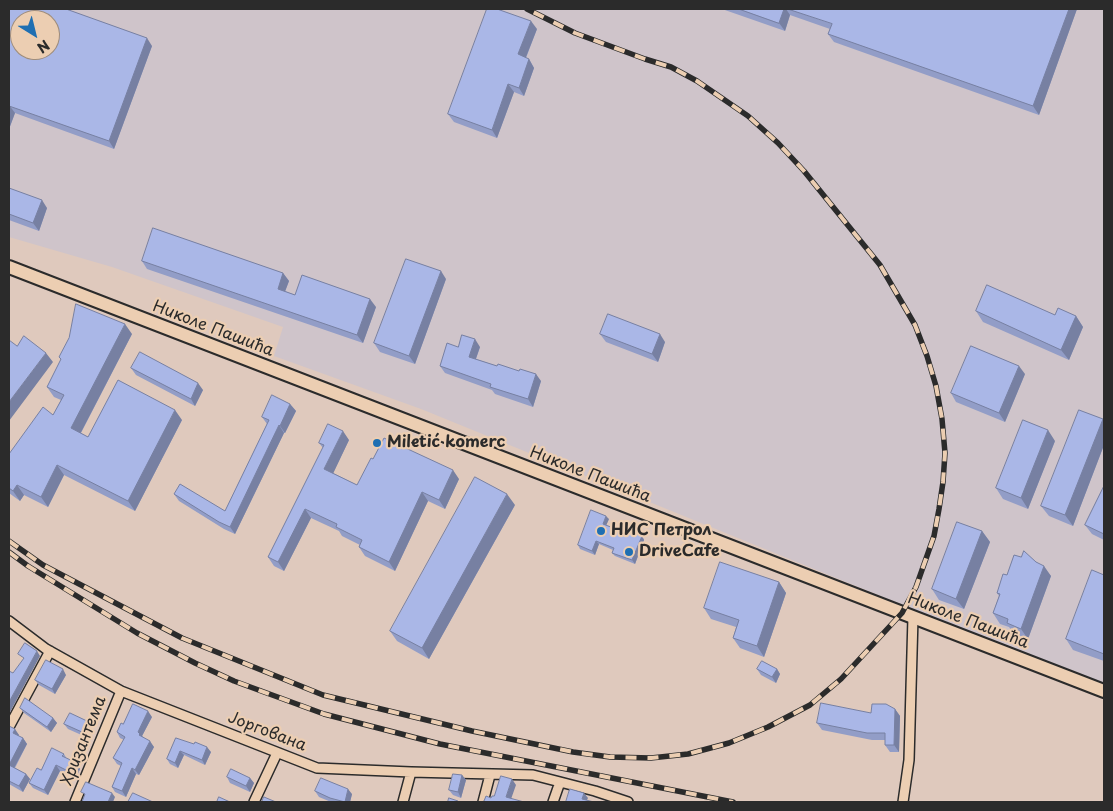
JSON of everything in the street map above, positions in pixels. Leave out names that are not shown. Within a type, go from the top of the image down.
[{"type":"main road","name":"Николе Пашића","points":[[9,267],[1104,691]]},
{"type":"street","points":[[903,802],[909,760],[913,617]]},
{"type":"street","name":"Јоргована","points":[[9,621],[50,651],[121,691],[317,768],[533,775],[595,791],[628,802]]},
{"type":"street","points":[[10,727],[50,651]]},
{"type":"street","name":"Хризантема","points":[[75,802],[121,691]]},
{"type":"street","points":[[254,802],[277,753]]},
{"type":"street","points":[[403,802],[411,772]]},
{"type":"street","points":[[483,802],[490,775]]},
{"type":"street","points":[[553,802],[560,782]]},
{"type":"shaded area","points":[[9,9],[1104,9],[1104,687],[421,409],[274,356],[283,327],[112,267],[9,237]]},
{"type":"building","points":[[9,9],[66,9],[147,38],[109,141],[9,106]]},
{"type":"building","points":[[487,9],[497,9],[531,21],[518,54],[529,59],[519,88],[508,84],[492,130],[448,114]]},
{"type":"building","points":[[739,9],[784,9],[779,23]]},
{"type":"building","points":[[788,9],[1069,9],[1033,106],[828,34],[832,24]]},
{"type":"building","points":[[9,188],[42,200],[33,223],[9,214]]},
{"type":"building","points":[[153,228],[283,273],[278,289],[295,295],[302,275],[370,299],[357,335],[142,261]]},
{"type":"building","points":[[406,259],[441,271],[409,356],[374,343]]},
{"type":"building","points":[[987,285],[1055,315],[1058,308],[1076,316],[1061,350],[976,311]]},
{"type":"building","points":[[76,304],[125,324],[71,428],[88,437],[118,380],[175,410],[128,501],[57,465],[41,497],[17,485],[13,491],[9,488],[9,454],[43,407],[53,415],[64,395],[47,387],[69,338]]},
{"type":"building","points":[[608,314],[660,334],[652,354],[600,334]]},
{"type":"building","points":[[462,335],[475,339],[469,357],[497,366],[498,364],[536,374],[528,399],[490,387],[491,384],[440,366],[447,343],[458,347]]},
{"type":"building","points":[[24,336],[46,353],[9,402],[9,340],[17,346]]},
{"type":"building","points":[[971,346],[1019,366],[999,413],[951,393]]},
{"type":"building","points":[[140,352],[198,383],[191,399],[131,368]]},
{"type":"building","points":[[272,395],[290,404],[230,527],[174,494],[180,484],[225,511],[269,420],[262,417]]},
{"type":"building","points":[[1079,410],[1103,419],[1065,515],[1041,506]]},
{"type":"building","points":[[1023,420],[1048,430],[1021,498],[996,488]]},
{"type":"building","points":[[328,424],[343,431],[324,469],[357,485],[384,438],[453,470],[439,500],[422,492],[389,562],[359,547],[362,540],[336,527],[337,524],[305,509],[278,562],[268,557],[324,445],[319,443]]},
{"type":"building","points":[[475,477],[507,494],[422,648],[390,631]]},
{"type":"building","points":[[1104,486],[1104,534],[1085,525]]},
{"type":"building","points":[[591,510],[606,516],[603,524],[642,536],[632,560],[612,553],[614,548],[596,541],[592,551],[578,545]]},
{"type":"building","points":[[957,522],[982,531],[956,599],[932,589]]},
{"type":"building","points":[[1024,551],[1036,562],[1044,566],[1021,629],[1007,623],[1008,619],[993,613],[1000,594],[997,593],[1003,574],[1007,575],[1014,555],[1021,557]]},
{"type":"building","points":[[720,562],[779,582],[757,646],[733,638],[739,620],[704,608]]},
{"type":"building","points":[[1092,570],[1104,575],[1104,654],[1066,639]]},
{"type":"building","points":[[25,643],[37,651],[9,702],[9,671],[13,673],[24,658],[18,654]]},
{"type":"building","points":[[46,660],[63,669],[52,689],[35,680]]},
{"type":"building","points":[[762,661],[777,669],[772,677],[757,669]]},
{"type":"building","points":[[25,698],[53,718],[47,727],[20,708]]},
{"type":"building","points":[[821,703],[871,713],[872,704],[886,704],[895,709],[894,745],[885,745],[885,733],[867,733],[817,723]]},
{"type":"building","points":[[133,704],[148,711],[138,732],[139,735],[150,741],[135,770],[132,768],[122,791],[112,787],[122,763],[113,758],[125,737],[117,732]]},
{"type":"building","points":[[70,713],[87,721],[82,732],[64,724]]},
{"type":"building","points":[[9,726],[15,729],[13,733],[23,738],[9,765]]},
{"type":"building","points":[[176,738],[207,747],[202,760],[180,751],[175,763],[167,759]]},
{"type":"building","points":[[52,748],[64,754],[62,756],[77,763],[72,773],[56,765],[44,790],[29,783],[37,768],[41,770]]},
{"type":"building","points":[[9,765],[26,774],[19,786],[9,781]]},
{"type":"building","points":[[231,769],[250,778],[246,786],[227,777]]},
{"type":"building","points":[[453,774],[462,775],[458,792],[449,790]]},
{"type":"building","points":[[501,776],[512,779],[506,797],[524,802],[482,802],[486,796],[491,798],[494,796]]},
{"type":"building","points":[[321,778],[348,789],[345,802],[315,791]]},
{"type":"building","points":[[86,782],[112,793],[108,802],[82,802],[85,794],[81,792]]},
{"type":"building","points":[[570,789],[584,793],[582,799],[594,802],[566,802]]},
{"type":"building","points":[[133,793],[153,802],[128,802]]},
{"type":"building","points":[[219,797],[230,802],[217,802]]},
{"type":"building","points":[[264,797],[276,802],[262,802]]},
{"type":"building","points":[[449,798],[458,801],[448,802]]},
{"type":"railway","points":[[9,541],[43,565],[182,638],[323,695],[472,731],[573,752],[610,757],[651,758],[688,754],[729,743],[768,727],[810,705],[841,679],[902,613],[916,587],[934,536],[943,482],[945,453],[942,419],[936,386],[915,325],[880,265],[804,171],[778,143],[748,116],[697,81],[671,67],[575,33],[527,9]]},
{"type":"railway","points":[[9,552],[28,566],[137,633],[195,663],[234,681],[324,714],[440,744],[733,802]]},
{"type":"place","name":"Miletić komerc","points":[[377,443]]},
{"type":"place","name":"НИС Петрол","points":[[601,531]]},
{"type":"place","name":"DriveCafe","points":[[629,552]]}]
